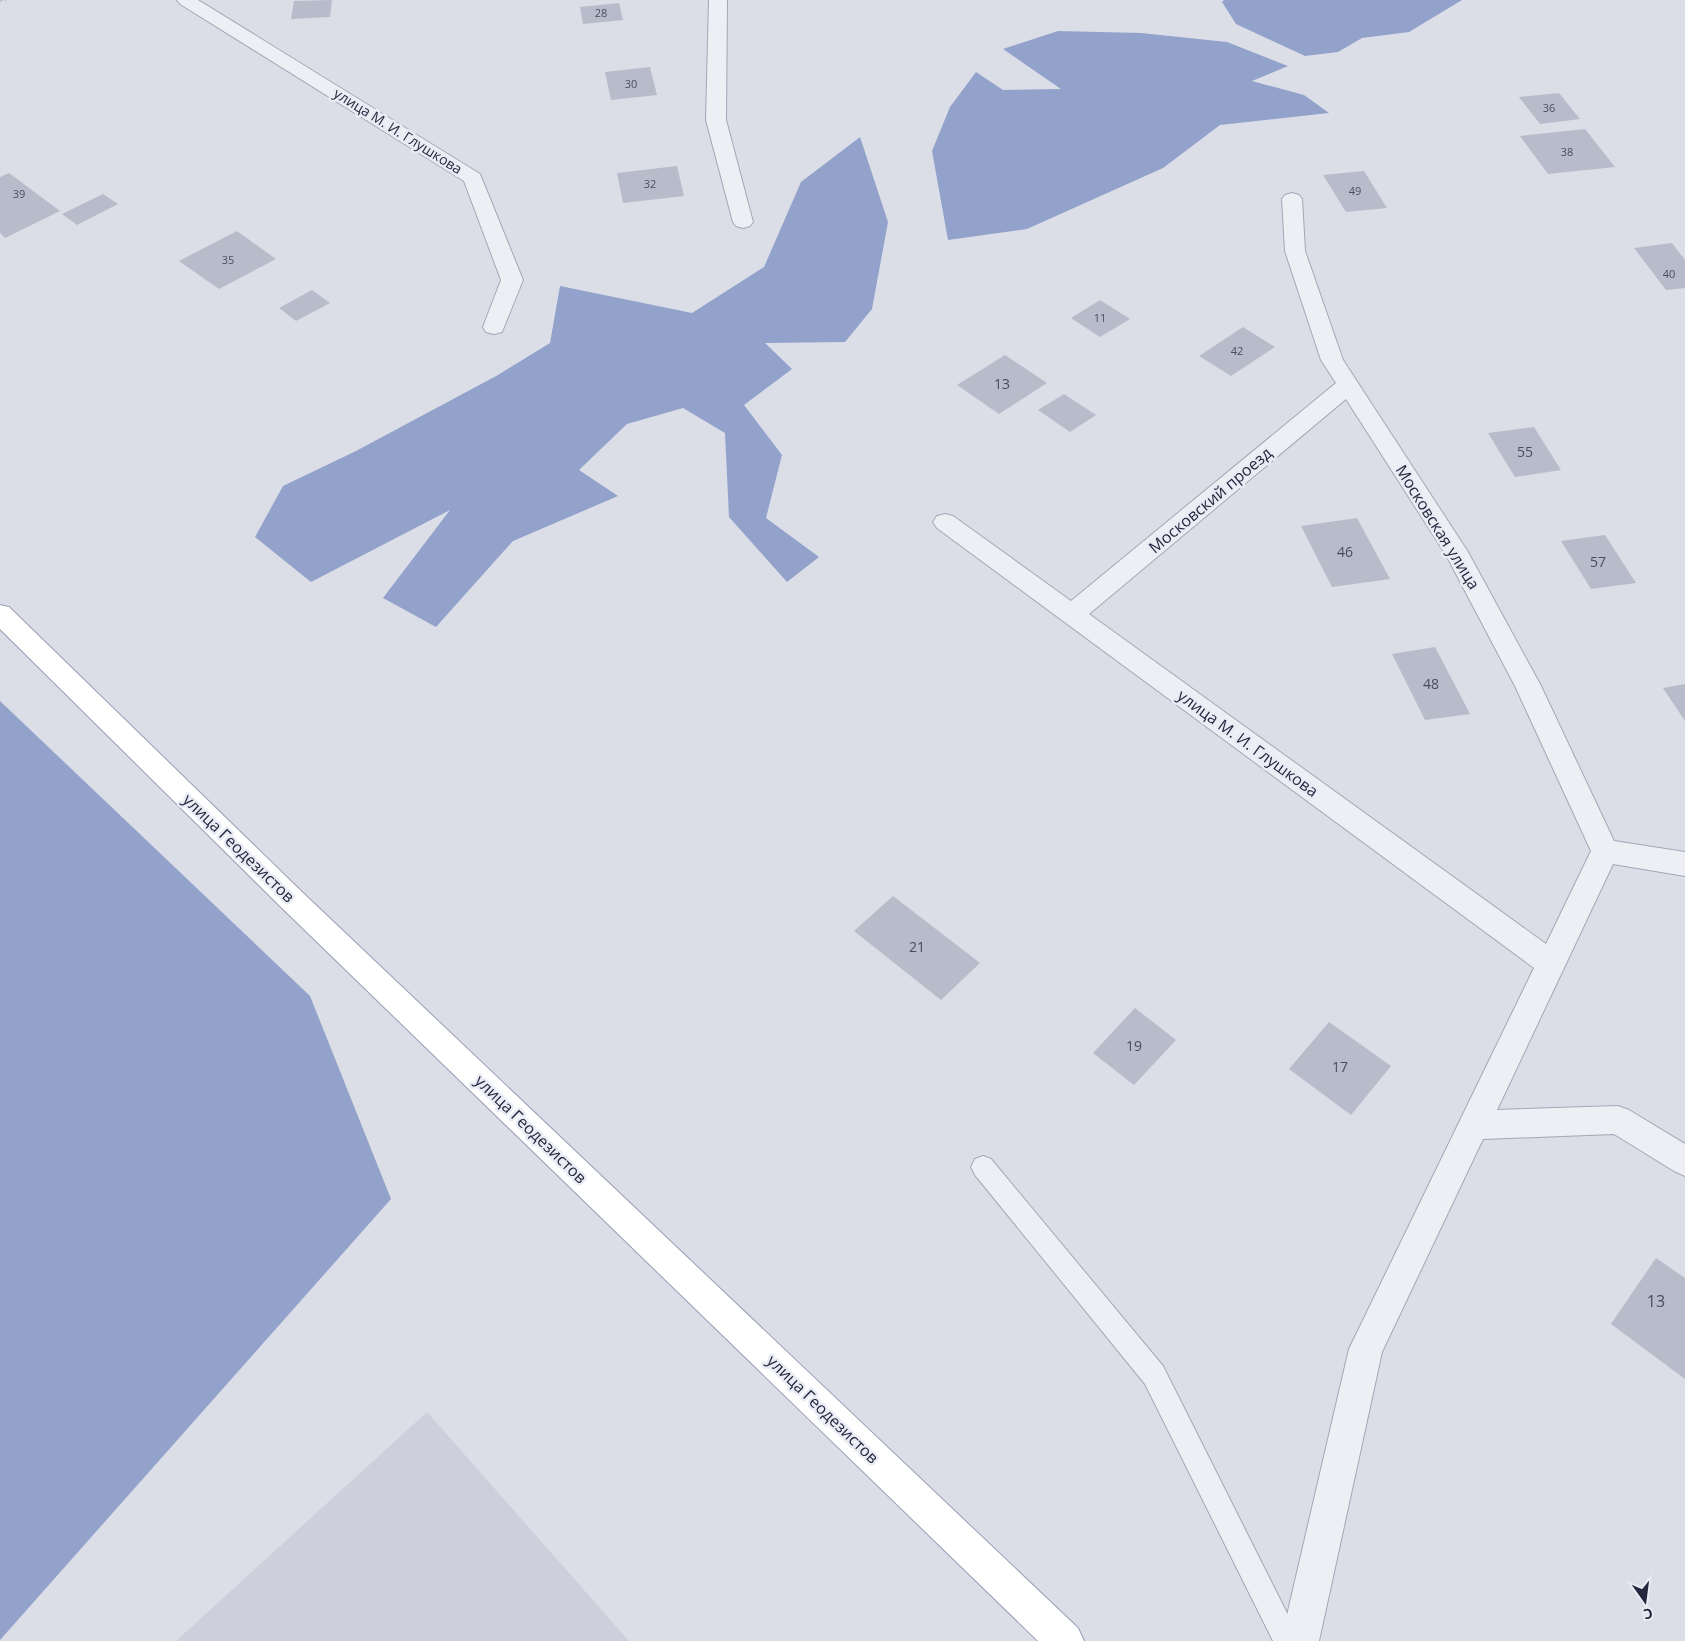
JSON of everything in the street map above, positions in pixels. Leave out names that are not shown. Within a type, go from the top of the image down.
[{"type":"main road","name":"улица Геодезистов","points":[[0,614],[292,900],[1065,1641]]},
{"type":"street","name":"улица М. И. Глушкова","points":[[186,0],[473,178],[512,280],[494,327]]},
{"type":"street","points":[[718,0],[716,120],[743,222]]},
{"type":"street","name":"Московская улица","points":[[1292,199],[1295,251],[1332,360],[1456,552],[1528,686],[1605,851]]},
{"type":"street","name":"Московский проезд","points":[[1071,615],[1348,385]]},
{"type":"street","name":"улица М. И. Глушкова","points":[[945,522],[1551,964]]},
{"type":"street","points":[[1300,1641],[1366,1349],[1605,851],[1685,864]]},
{"type":"street","points":[[1474,1125],[1618,1120],[1685,1162]]},
{"type":"lane","points":[[983,1167],[1154,1375],[1287,1641]]},
{"type":"path","points":[[0,0],[6,0]]},
{"type":"shaded area","points":[[427,1412],[629,1641],[176,1641]]},
{"type":"water","points":[[1224,0],[1462,0],[1409,32],[1362,38],[1338,52],[1305,56],[1236,24],[1222,2]]},
{"type":"water","points":[[1058,31],[1141,33],[1227,42],[1288,66],[1252,81],[1304,95],[1329,113],[1220,125],[1163,168],[1027,229],[948,240],[932,151],[950,107],[976,72],[1003,90],[1061,89],[1003,49]]},
{"type":"water","points":[[860,137],[888,222],[872,309],[845,342],[765,343],[792,369],[744,405],[782,455],[766,518],[819,557],[787,582],[729,517],[725,433],[683,408],[627,424],[579,470],[618,496],[513,541],[436,627],[383,598],[450,510],[311,582],[255,537],[283,486],[356,451],[498,375],[550,343],[560,286],[692,313],[764,267],[801,182]]},
{"type":"water","points":[[0,701],[310,996],[391,1199],[0,1640]]},
{"type":"building","points":[[332,0],[330,17],[291,19],[294,1]]},
{"type":"building","points":[[619,3],[623,20],[583,24],[580,7]]},
{"type":"building","points":[[650,67],[657,95],[611,100],[605,72]]},
{"type":"building","points":[[1559,93],[1580,119],[1540,124],[1519,97]]},
{"type":"building","points":[[1585,129],[1615,167],[1548,174],[1520,136]]},
{"type":"building","points":[[677,166],[684,196],[623,203],[617,173]]},
{"type":"building","points":[[1364,171],[1387,208],[1346,212],[1323,175]]},
{"type":"building","points":[[9,173],[60,211],[5,238],[0,233],[0,177]]},
{"type":"building","points":[[103,194],[118,204],[77,225],[62,214]]},
{"type":"building","points":[[237,231],[276,259],[219,289],[179,261]]},
{"type":"building","points":[[1672,243],[1685,260],[1685,288],[1666,290],[1634,248]]},
{"type":"building","points":[[312,290],[330,303],[296,321],[279,308]]},
{"type":"building","points":[[1100,300],[1130,319],[1100,337],[1071,318]]},
{"type":"building","points":[[1243,327],[1275,347],[1231,376],[1199,356]]},
{"type":"building","points":[[1005,355],[1047,383],[999,414],[957,385]]},
{"type":"building","points":[[1064,394],[1096,415],[1070,432],[1038,410]]},
{"type":"building","points":[[1534,427],[1561,470],[1515,477],[1488,433]]},
{"type":"building","points":[[1357,518],[1390,579],[1332,587],[1301,526]]},
{"type":"building","points":[[1605,535],[1636,583],[1591,589],[1561,541]]},
{"type":"building","points":[[1435,647],[1470,714],[1425,720],[1392,654]]},
{"type":"building","points":[[1685,684],[1685,721],[1663,688]]},
{"type":"building","points":[[893,896],[980,963],[941,1000],[854,931]]},
{"type":"building","points":[[1135,1008],[1176,1040],[1134,1085],[1093,1053]]},
{"type":"building","points":[[1329,1022],[1391,1066],[1351,1115],[1289,1069]]},
{"type":"building","points":[[1656,1258],[1685,1278],[1685,1379],[1611,1324]]}]
